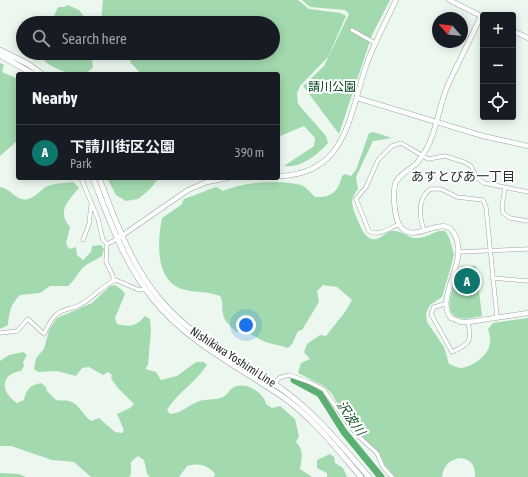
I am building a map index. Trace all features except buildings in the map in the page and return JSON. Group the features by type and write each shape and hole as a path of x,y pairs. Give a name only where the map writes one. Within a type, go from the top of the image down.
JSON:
{"main road":[{"path":"0,50 16,58"},
{"path":"0,55 29,72"},
{"path":"20,60 39,72"},
{"name":"Nishikiwa Yoshimi Line","path":"94,180 126,259 146,289 166,313 189,335 298,408 323,433 361,477"},
{"name":"Nishikiwa Yoshimi Line","path":"100,180 132,256 150,286 180,320 204,340 275,384 306,409 369,477"}],"street":[{"path":"280,176 288,176 306,172 329,157 343,138 375,43 396,0"},
{"path":"449,0 480,15"},
{"path":"480,20 447,88 430,141 416,163 397,180 395,184 399,224 410,233 416,233 440,225 449,228 455,236 459,252 458,264 445,304 451,318 461,322 468,322 528,313"},
{"path":"352,30 375,43"},
{"path":"516,32 528,38"},
{"path":"357,98 484,136 528,146"},
{"path":"399,224 373,234 369,231 356,199 366,187 378,160 392,146 402,143 432,159 445,156 464,162 471,166 481,182 528,192"},
{"path":"82,180 98,219 103,240 107,244 106,262 113,276 113,281"},
{"path":"107,244 117,239 188,190 207,182 218,180"},
{"path":"505,188 502,206 503,213 510,218 528,221"},
{"path":"424,230 419,210 427,192 430,189 441,189 458,197 480,199 486,207 497,317"},
{"path":"83,240 89,224 91,205"},
{"path":"459,252 528,249"},
{"path":"492,278 528,281"},
{"path":"0,333 18,331 28,319 44,334 51,320 56,315 89,299 116,280 138,290 146,289"},
{"path":"445,304 434,307 431,314 452,352 464,346 470,340 471,334 468,322"},
{"path":"275,384 279,378 289,375 323,389 356,434 377,453 383,467 392,477"}],"green space":[{"path":"103,0 298,0 309,9 341,13 346,16 328,57 300,86 297,93 298,104 326,136 328,143 309,160 297,165 284,166 314,146 315,138 304,126 280,136 280,72 139,72 131,63 130,60 280,60 280,16 102,16"},
{"name":"請川公園","path":"302,0 390,0 372,35 339,134 303,86 324,66 349,14 345,10 310,7"},
{"path":"68,5 79,10 84,16 54,16 58,7"},
{"path":"45,60 92,60 93,67 88,72 65,72 45,62"},
{"path":"0,63 4,65 2,72 16,78 16,142 0,156"},
{"path":"373,132 392,138 373,141 356,177 358,189 352,202 353,208 359,224 369,238 377,239 393,231 410,237 420,238 438,231 445,231 449,237 454,254 442,297 430,305 426,313 427,322 444,347 449,364 461,368 471,365 480,359 489,347 490,339 488,329 493,323 528,318 528,477 475,477 474,469 471,463 466,459 460,458 448,463 444,469 442,477 395,477 386,467 379,453 371,447 342,411 332,394 324,386 298,373 301,363 310,359 304,352 307,344 320,335 326,336 345,312 352,300 337,287 323,285 317,291 319,302 302,330 298,331 292,344 288,348 262,341 245,332 236,332 228,324 224,317 220,296 211,293 186,290 176,286 168,280 163,271 159,250 162,218 181,205 184,199 216,187 223,191 241,185 261,182 292,183 301,185 315,197 330,195 336,190 342,176 345,174 351,176 356,170 369,133"},
{"path":"108,180 157,180 149,190 138,199 126,201 116,195"},
{"path":"73,182 79,188 68,201 64,211 64,216 70,227 66,243 69,249 76,247 77,255 83,260 91,252 92,246 101,245 104,249 102,256 82,268 68,286 50,286 40,293 20,295 11,308 8,325 0,329 0,187 6,189 18,198 29,199 48,186"},
{"path":"461,266 476,266 482,316 463,319 454,315 450,310 453,287"},
{"path":"115,285 125,294 115,318 117,324 126,326 136,324 145,316 150,319 151,330 148,365 145,369 156,372 161,380 177,376 196,362 204,362 207,365 198,377 171,404 167,410 170,414 180,411 198,401 223,397 235,387 241,385 250,387 262,396 266,404 272,408 280,406 295,419 299,436 296,442 302,454 300,469 312,477 214,477 215,474 206,466 195,465 187,466 179,477 150,477 147,474 144,460 138,456 131,462 131,474 129,477 91,477 74,462 52,460 11,446 0,446 0,361 9,355 23,352 27,355 23,362 24,366 21,371 9,376 6,380 5,389 11,399 17,403 24,400 29,388 41,383 56,400 68,401 76,404 91,421 99,418 115,432 122,433 124,430 117,414 130,408 134,404 117,387 111,378 112,375 108,372 103,375 89,367 82,368 76,376 57,371 38,372 34,369 36,358 44,349 49,330 57,318 92,303 110,286"},
{"path":"330,454 334,457 335,463 343,468 347,477 327,477 327,473 317,468 317,460"},
{"path":"0,473 19,474 26,477 0,477"}],"waterway":[{"name":"沢波川","path":"294,380 320,394 344,432 381,477"}],"place":[{"name":"下請川街区公園","path":"467,281"}],"district":[{"name":"あすとぴあ一丁目","path":"463,176"}]}
